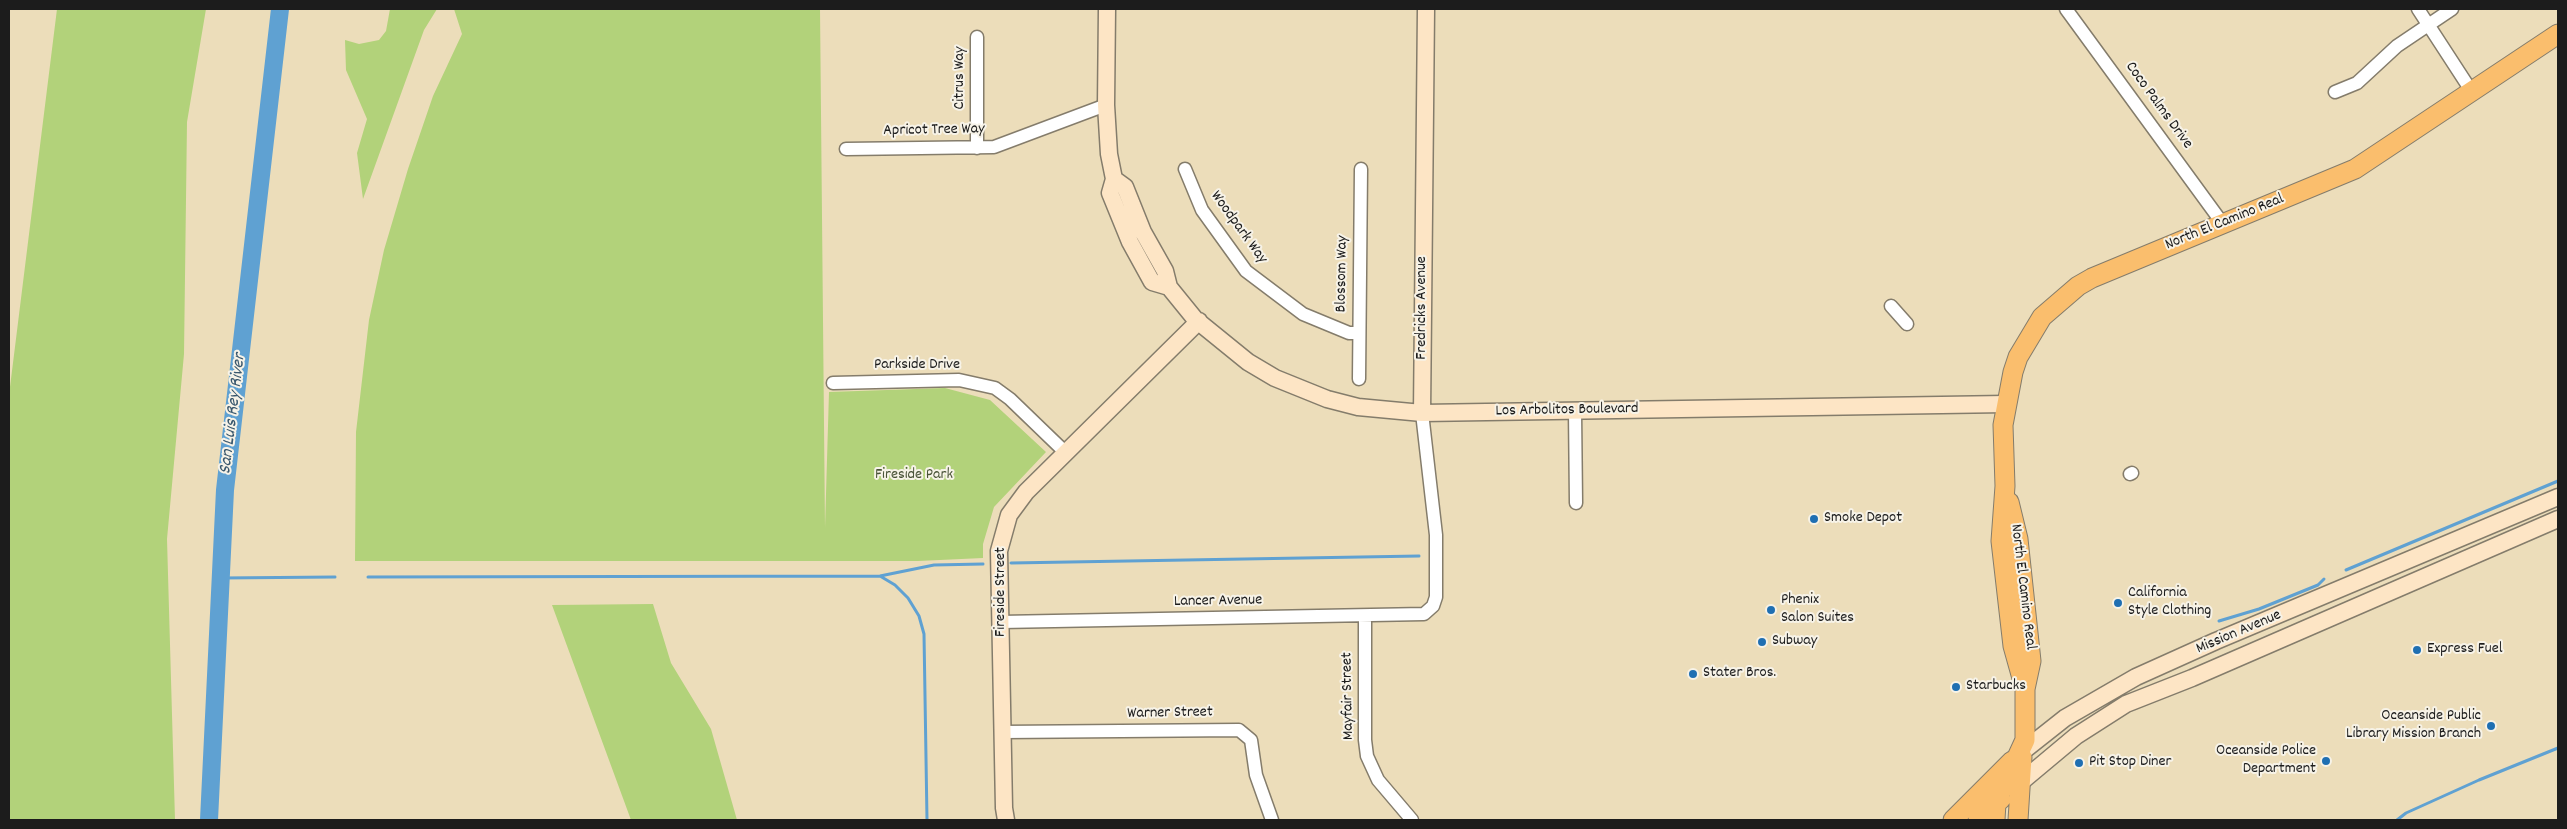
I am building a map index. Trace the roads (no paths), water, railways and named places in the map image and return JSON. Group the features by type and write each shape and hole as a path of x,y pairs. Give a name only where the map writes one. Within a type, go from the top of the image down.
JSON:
{"main road":[{"name":"North El Camino Real","path":"2022,752 2026,728 2025,688 2031,661 2030,651 2022,637 2012,586 2015,583 2001,541 2005,486 2002,425 2018,357 2042,318 2078,286 2355,169 2558,34"},
{"name":"North El Camino Real","path":"2005,486 2018,539 2012,646 2025,688"},
{"path":"2018,820 2022,782 2022,752"},
{"path":"1996,812 2022,752"},
{"name":"Mission Avenue","path":"1953,820 2022,752"},
{"name":"Mission Avenue","path":"1978,820 1996,812 2022,782"}],"street":[{"name":"Los Arbolitos Boulevard","path":"1107,9 1106,106 1109,154 1114,179 1124,187 1143,232 1165,272 1168,288 1198,321 1248,362 1275,378 1327,399 1358,407 1422,413 2006,404"},
{"name":"Fredricks Avenue","path":"1426,9 1422,413 1436,535 1436,597 1433,606"},
{"name":"Coco Palms Drive","path":"2066,9 2223,224"},
{"path":"2418,9 2472,92"},
{"path":"2335,92 2357,83 2397,46 2452,9"},
{"name":"Citrus Way","path":"976,37 977,148"},
{"name":"Apricot Tree Way","path":"846,148 977,148 999,145 1106,106"},
{"name":"Woodpark Way","path":"1185,169 1202,210 1246,272 1303,314 1349,333 1358,333"},
{"name":"Blossom Way","path":"1359,379 1361,169"},
{"path":"1891,306 1907,324"},
{"name":"Fireside Street","path":"1006,820 999,551 1009,515 1026,492 1198,321"},
{"name":"Parkside Drive","path":"833,384 959,380 995,388 1010,399 1066,453"},
{"path":"1575,411 1576,503"},
{"name":"Mission Avenue","path":"2022,752 2065,718 2136,677 2558,497"},
{"name":"Mission Avenue","path":"2022,782 2076,736 2126,704 2192,678 2558,519"},
{"name":"Lancer Avenue","path":"1001,622 1424,614 1433,606"},
{"name":"Mayfair Street","path":"1365,616 1365,740 1367,756 1378,780 1412,820"},
{"name":"Warner Street","path":"1003,732 1239,730 1251,740 1256,775 1272,820"}],"waterway":[{"name":"San Luis Rey River","path":"209,820 225,490 280,9"},
{"path":"2346,570 2558,481"},
{"path":"1011,563 1419,556"},
{"path":"368,577 880,576 934,565 983,564"},
{"path":"880,576 895,585 908,598 919,616 924,634 927,820"},
{"path":"221,578 335,577"},
{"path":"2219,621 2259,609 2318,585 2324,579"},
{"path":"2397,820 2406,813 2479,780 2558,748"}],"place":[{"name":"Smoke Depot","path":"1814,519"},
{"name":"California Style Clothing","path":"2118,603"},
{"name":"Phenix Salon Suites","path":"1771,610"},
{"name":"Subway","path":"1762,642"},
{"name":"Express Fuel","path":"2417,650"},
{"name":"Stater Bros.","path":"1693,674"},
{"name":"Starbucks","path":"1956,687"},
{"name":"Oceanside Public Library Mission Branch","path":"2491,726"},
{"name":"Oceanside Police Department","path":"2326,761"},
{"name":"Pit Stop Diner","path":"2079,763"}],"park label":[{"name":"Fireside Park","path":"914,476"}]}
